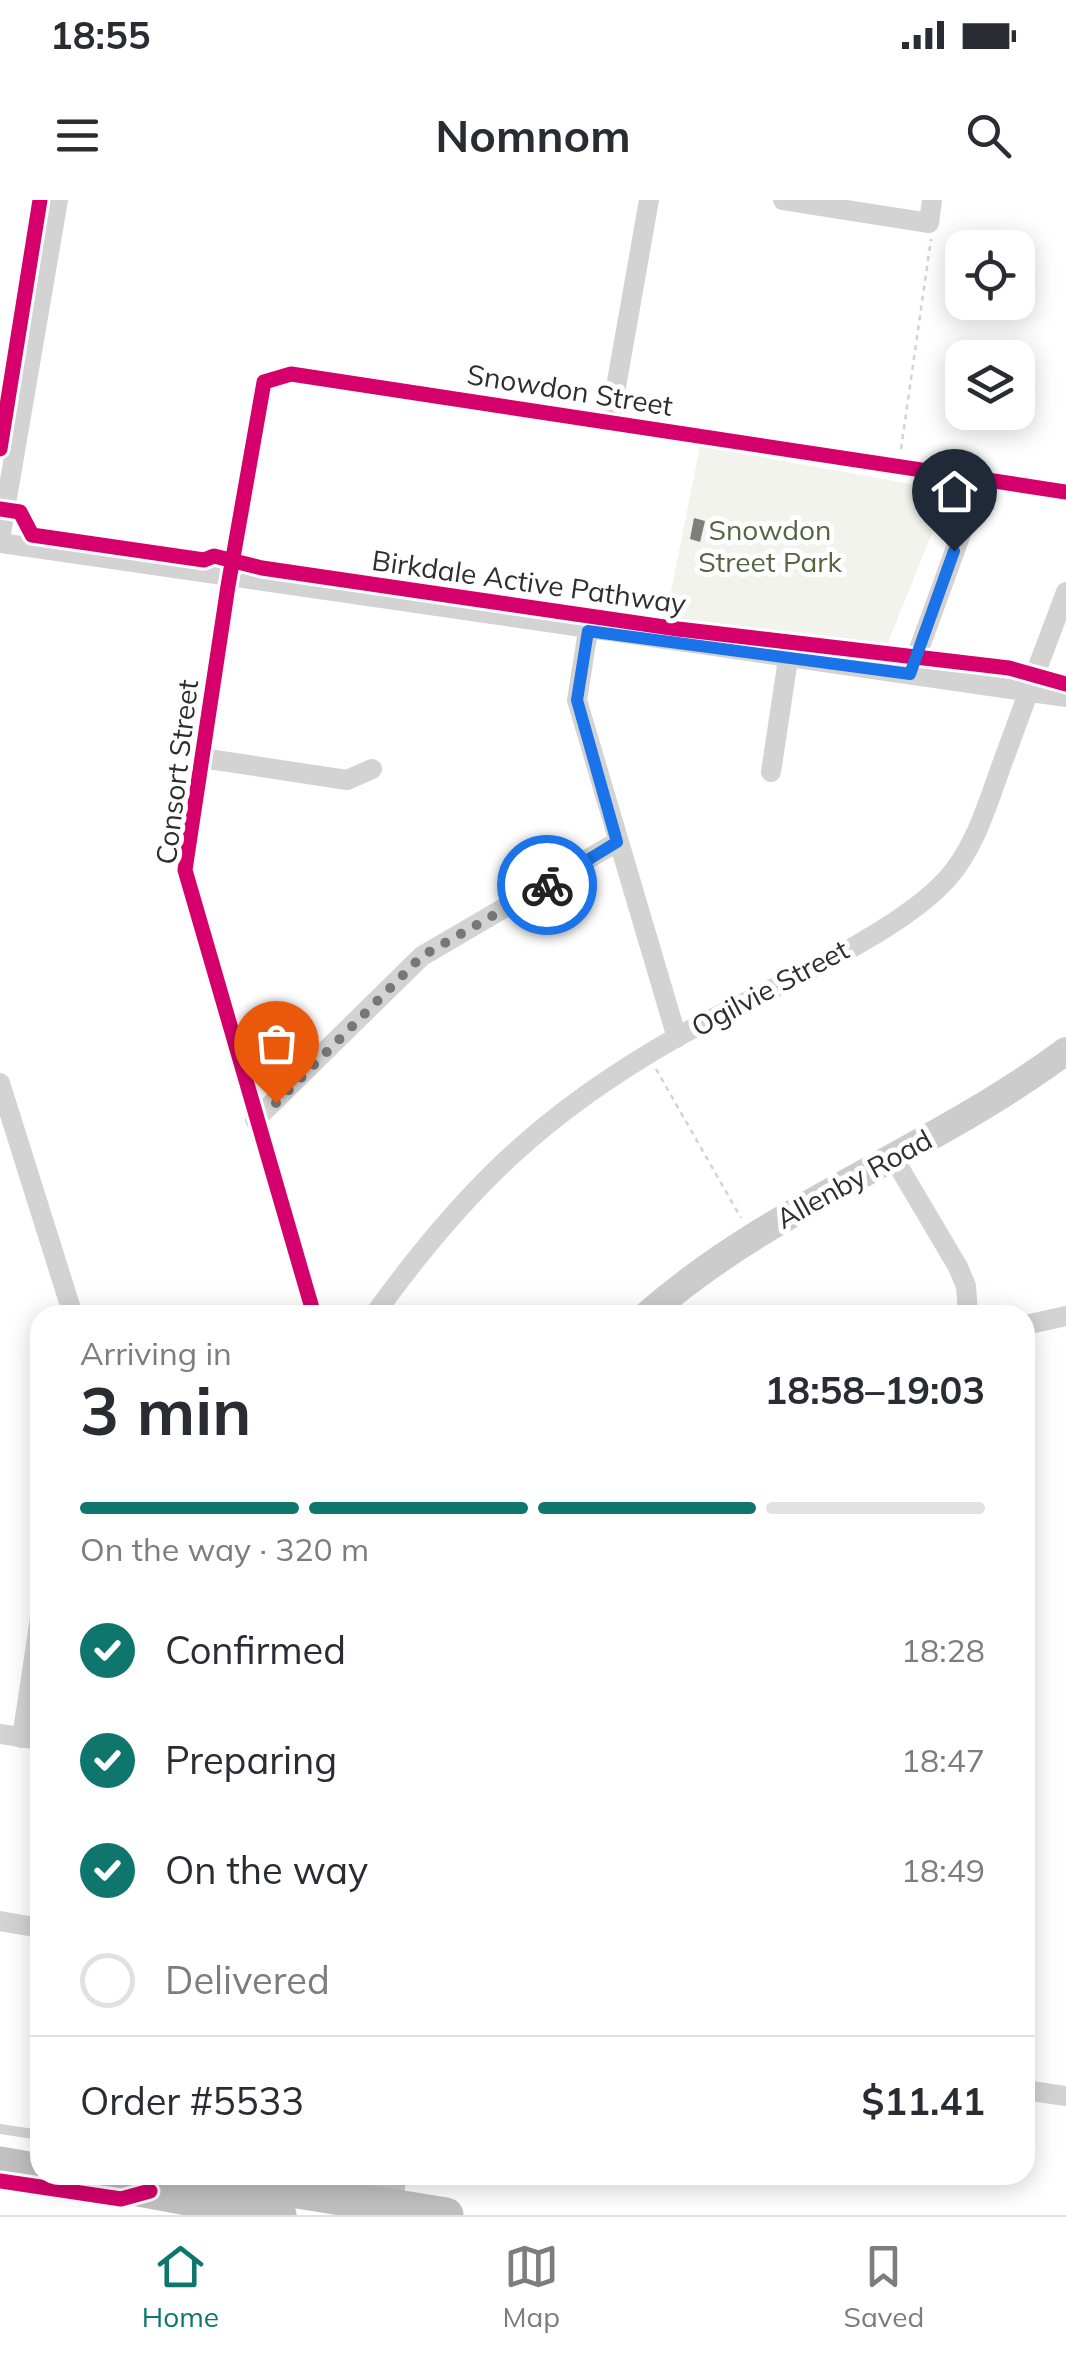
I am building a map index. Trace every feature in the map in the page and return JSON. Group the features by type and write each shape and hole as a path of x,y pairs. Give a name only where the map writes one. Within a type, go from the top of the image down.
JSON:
{"highway":[{"path":"0,2146 30,2150"},
{"path":"0,2164 30,2169"},
{"path":"121,2185 280,2215"},
{"path":"278,2185 380,2198 446,2215"}],"main road":[{"name":"Allenby Road","path":"658,1305 685,1281 752,1237 1029,1079 1066,1052"}],"street":[{"path":"57,200 0,541 588,631 1066,698"},
{"path":"610,422 649,200"},
{"path":"783,200 928,223 932,200"},
{"name":"Snowdon Street","path":"229,578 261,388 271,376 291,374 1066,492"},
{"path":"910,674 981,479"},
{"name":"Consort Street","path":"229,578 185,870 311,1305"},
{"name":"Ogilvie Street","path":"382,1305 451,1214 505,1156 561,1110 676,1038 881,929 947,880 982,819 1066,592"},
{"path":"588,631 577,700 676,1038"},
{"path":"771,772 788,659"},
{"path":"202,758 347,780 372,769"},
{"path":"255,1120 422,956 617,842"},
{"path":"0,1082 70,1305"},
{"path":"894,1157 958,1267 970,1305"},
{"path":"1035,1325 1066,1316"},
{"path":"0,1734 30,1739"},
{"path":"0,1921 30,1926"},
{"path":"1035,2091 1066,2096"}],"lane":[{"path":"0,2129 30,2134"},
{"path":"0,2181 121,2199 150,2190"}],"path":[{"path":"899,466 932,249 928,223"},
{"path":"648,1055 752,1237"}],"green space":[{"name":"Snowdon Street Park","path":"700,446 949,491 885,650 666,617"}],"building":[{"path":"694,518 705,521 700,542 690,539"}],"cycle path":[{"path":"0,449 40,200"},
{"path":"311,1305 185,870 264,382 291,374 1066,492"},
{"name":"Birkdale Active Pathway","path":"0,509 20,512 32,535 204,560 214,556 262,568 678,629 1009,668 1066,684"},
{"path":"0,2181 121,2199 150,2191"}],"way so far":[{"path":"276,1103 352,1022 422,956 547,885"}],"route":[{"path":"547,885 617,842 577,700 588,631 910,674 954,551"}]}
